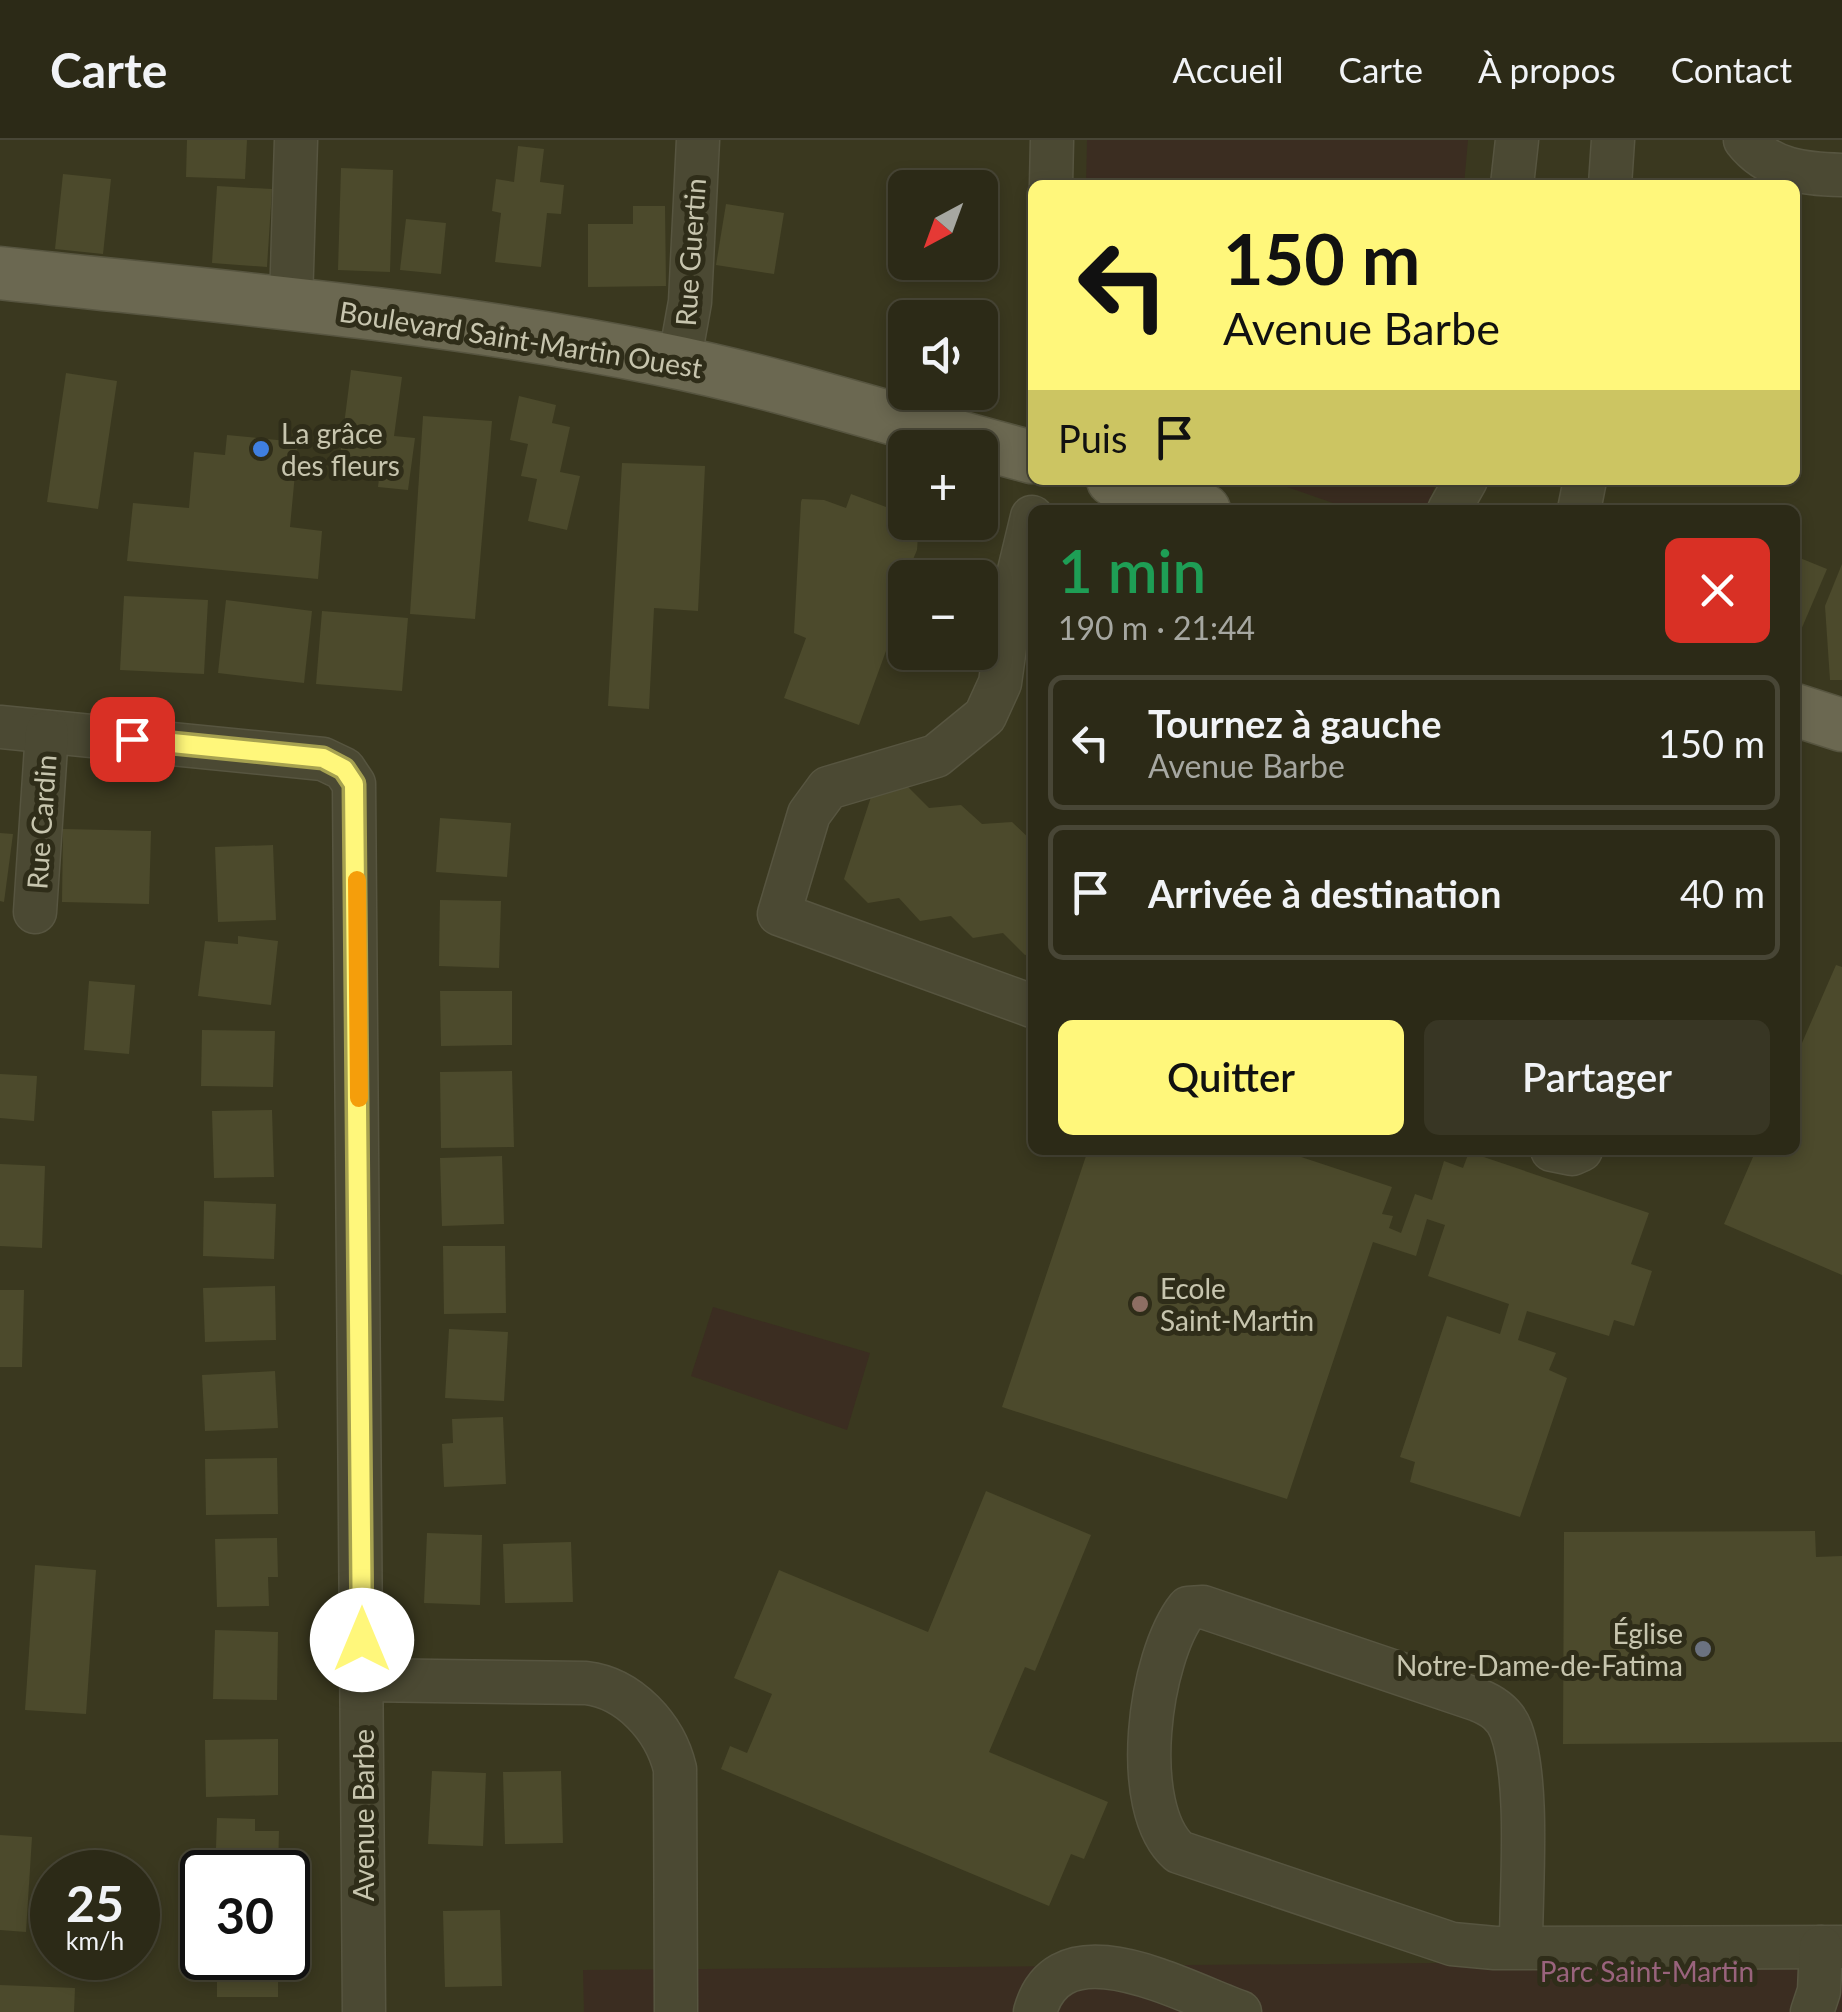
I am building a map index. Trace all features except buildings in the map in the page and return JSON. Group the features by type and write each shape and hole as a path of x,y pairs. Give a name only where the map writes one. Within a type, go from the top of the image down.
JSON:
{"main road":[{"name":"Boulevard Saint-Martin Ouest","path":"0,273 291,302 466,325 679,363 798,391 1028,456"},
{"path":"1128,485 1189,505"},
{"path":"1800,712 1842,726"}],"street":[{"path":"291,302 296,140"},
{"name":"Rue Guertin","path":"679,363 690,302 698,140"},
{"path":"1051,180 1052,140"},
{"path":"1513,180 1517,140"},
{"path":"1610,180 1613,140"},
{"path":"1745,140 1779,168 1842,176"},
{"path":"1028,534 994,701 975,728 936,756 828,788 809,814 779,914 1028,1005"},
{"name":"Avenue Barbe","path":"0,728 323,758 344,769 354,784 364,2012"},
{"name":"Rue Cardin","path":"34,912 47,732"},
{"path":"1521,1946 1519,1786 1516,1747 1504,1717 1478,1700 1203,1606 1188,1608 1178,1626 1151,1715 1154,1812 1166,1841 1194,1860 1452,1944 1521,1946 1831,1947 1812,2012"},
{"path":"362,1680 586,1682 612,1688 626,1697 670,1751 676,1790 676,2012"},
{"path":"1035,2012 1048,1985 1062,1972 1097,1964 1240,2012"}],"green space":[{"path":"1087,140 1468,140 1464,180 1086,180"},
{"path":"1281,485 1435,485 1428,505 1339,505"},
{"path":"713,1307 870,1353 847,1430 691,1376"},
{"name":"Parc Saint-Martin","path":"1842,1928 1842,2012 584,2012 583,1970 1562,1962"}],"slow traffic":[{"path":"357,880 359,1098"}],"place":[{"name":"La grâce des fleurs","path":"261,449"},
{"name":"Ecole Saint-Martin","path":"1140,1304"},
{"name":"Église Notre-Dame-de-Fatima","path":"1703,1649"}],"route":[{"path":"132,739 323,758 344,769 354,784 362,1640"}]}
